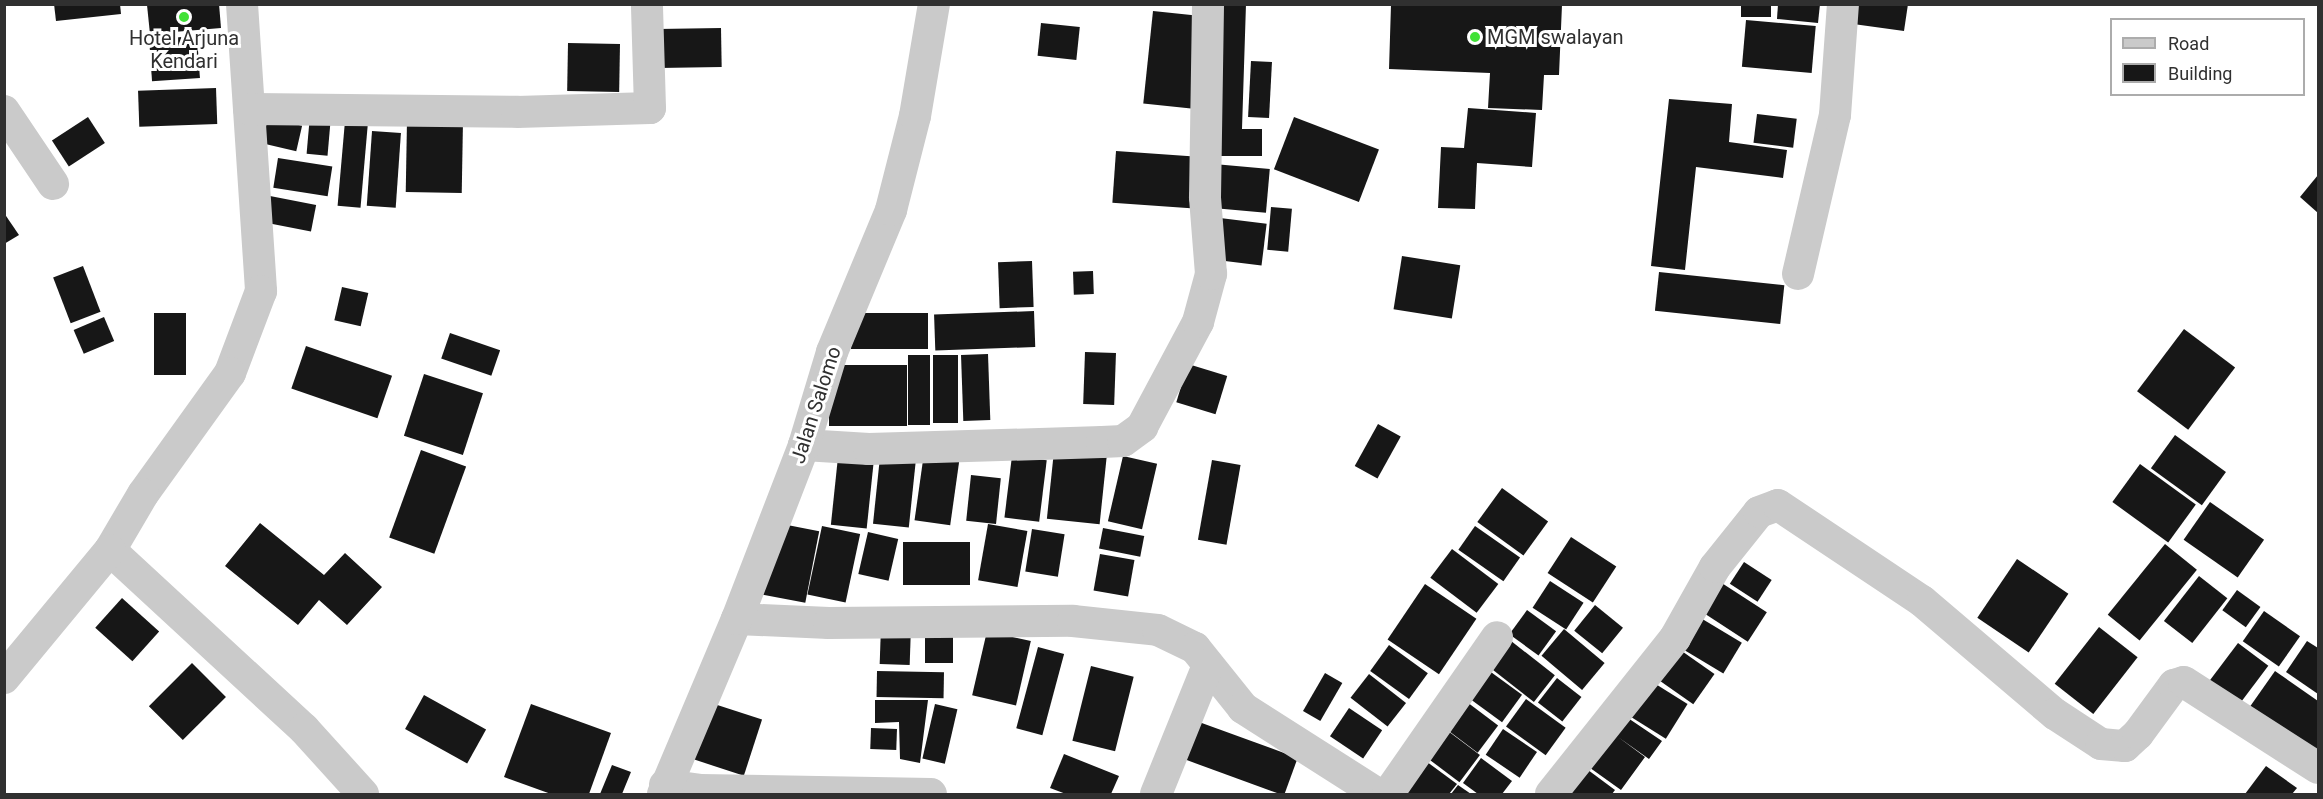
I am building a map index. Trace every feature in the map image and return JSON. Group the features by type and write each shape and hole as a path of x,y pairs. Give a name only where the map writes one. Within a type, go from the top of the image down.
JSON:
{"street":[{"path":"4,678 110,550 143,494 230,373 261,291 242,4"},
{"path":"249,109 517,112 650,108 647,4"},
{"name":"Jalan Salomo","path":"664,790 737,619 804,445 832,352 878,243 902,171 934,4"},
{"path":"804,445 869,449 1123,441 1142,427 1197,322 1211,274 1205,197 1208,4"},
{"path":"1798,274 1835,115 1843,4"},
{"path":"4,111 53,184"},
{"path":"1551,795 1675,638 1715,567 1759,512 1778,505 1922,601 2055,714 2101,744 2125,746 2155,714 2174,685 2184,682 2319,768"},
{"path":"110,550 304,729 363,795"},
{"path":"737,619 1103,622 1177,637 1195,648 1243,708 1378,795"},
{"path":"1388,795 1497,637"},
{"path":"1156,795 1208,665"},
{"path":"664,790 931,794"}],"building":[{"path":"54,4 120,4 121,14 56,21"},
{"name":"Hotel Arjuna Kendari","path":"219,4 221,28 150,34 147,5"},
{"path":"1217,4 1246,4 1242,129 1262,129 1262,156 1213,156"},
{"path":"1741,4 1771,4 1771,17 1741,17"},
{"path":"1778,4 1820,4 1818,23 1777,19"},
{"path":"1849,4 1908,4 1904,31 1846,23"},
{"name":"MGM swalayan","path":"1391,5 1562,5 1559,75 1544,75 1542,110 1488,108 1490,73 1389,69"},
{"path":"1153,11 1201,16 1191,109 1143,103"},
{"path":"1746,20 1816,26 1812,73 1742,67"},
{"path":"1041,23 1080,27 1076,60 1038,56"},
{"path":"721,28 722,67 659,68 658,29"},
{"path":"197,36 200,78 152,81 149,39"},
{"path":"568,43 620,44 619,92 567,91"},
{"path":"1251,61 1272,62 1269,118 1248,117"},
{"path":"216,88 217,124 139,127 138,91"},
{"path":"1669,99 1732,104 1729,142 1787,150 1783,178 1696,167 1685,270 1651,266"},
{"path":"1468,108 1536,113 1532,167 1477,163 1475,209 1438,208 1441,147 1464,148"},
{"path":"1757,114 1797,119 1793,148 1753,143"},
{"path":"310,115 331,117 328,156 307,154"},
{"path":"88,117 105,143 69,166 52,140"},
{"path":"1294,117 1379,150 1359,202 1274,169"},
{"path":"268,118 302,126 296,151 262,143"},
{"path":"407,120 463,121 462,193 406,192"},
{"path":"345,121 368,123 361,208 338,206"},
{"path":"372,131 401,133 396,208 367,206"},
{"path":"1116,151 1198,157 1194,209 1112,203"},
{"path":"278,158 332,167 328,196 273,188"},
{"path":"1214,164 1270,169 1266,213 1210,208"},
{"path":"2318,175 2318,213 2300,197"},
{"path":"270,196 316,205 311,231 265,223"},
{"path":"1271,207 1292,209 1288,252 1267,250"},
{"path":"4,213 19,235 4,244"},
{"path":"1220,218 1267,224 1262,265 1215,260"},
{"path":"1402,256 1460,265 1452,319 1394,309"},
{"path":"1032,261 1034,307 1000,308 998,262"},
{"path":"83,266 101,312 71,323 53,277"},
{"path":"1093,271 1094,294 1074,295 1073,272"},
{"path":"1659,272 1784,285 1780,324 1655,311"},
{"path":"342,287 368,293 361,326 334,320"},
{"path":"1034,311 1035,347 935,350 934,314"},
{"path":"154,313 186,313 186,375 154,375"},
{"path":"851,313 928,313 928,349 851,349"},
{"path":"104,317 114,341 84,354 74,330"},
{"path":"2184,329 2235,368 2188,430 2137,391"},
{"path":"450,333 500,350 491,376 441,359"},
{"path":"306,346 392,376 377,418 291,389"},
{"path":"1085,352 1116,353 1114,405 1083,404"},
{"path":"988,354 990,420 963,421 961,355"},
{"path":"908,355 930,355 930,425 908,425"},
{"path":"933,355 958,355 958,423 933,423"},
{"path":"1188,364 1227,376 1216,414 1176,402"},
{"path":"829,365 907,365 907,426 829,426"},
{"path":"424,374 483,393 463,455 404,436"},
{"path":"1378,424 1401,437 1377,479 1355,466"},
{"path":"2175,435 2226,472 2202,505 2151,468"},
{"path":"421,450 466,466 434,554 389,537"},
{"path":"1054,451 1107,457 1100,524 1047,519"},
{"path":"924,453 960,458 950,525 915,520"},
{"path":"1012,456 1047,460 1039,522 1004,518"},
{"path":"1123,456 1157,464 1142,529 1108,521"},
{"path":"838,457 874,461 867,528 831,525"},
{"path":"880,457 916,461 909,527 873,524"},
{"path":"1212,460 1241,465 1226,545 1198,540"},
{"path":"2140,464 2196,505 2168,543 2112,502"},
{"path":"971,475 1001,478 996,524 966,521"},
{"path":"1502,488 1548,522 1523,555 1477,522"},
{"path":"2210,502 2264,540 2238,578 2184,540"},
{"path":"260,523 324,575 345,553 382,587 347,625 319,600 298,625 225,566"},
{"path":"777,523 819,531 805,603 763,595"},
{"path":"988,524 1027,531 1017,587 978,580"},
{"path":"822,526 860,534 846,603 807,594"},
{"path":"1475,526 1520,558 1503,581 1458,550"},
{"path":"1103,528 1144,536 1140,557 1099,549"},
{"path":"1032,529 1065,534 1058,577 1025,571"},
{"path":"868,532 898,539 889,581 858,574"},
{"path":"1571,537 1616,566 1593,602 1548,573"},
{"path":"903,542 970,542 970,585 903,585"},
{"path":"2165,544 2197,570 2140,641 2108,615"},
{"path":"1452,549 1498,584 1477,613 1430,578"},
{"path":"1100,554 1134,560 1128,597 1094,590"},
{"path":"2017,559 2068,594 2029,653 1977,618"},
{"path":"1744,562 1772,580 1758,602 1730,584"},
{"path":"2199,576 2227,598 2192,643 2164,621"},
{"path":"1714,578 1767,612 1748,642 1695,607"},
{"path":"1550,581 1584,603 1566,630 1533,608"},
{"path":"1425,584 1476,619 1439,674 1388,640"},
{"path":"2237,590 2260,607 2246,627 2222,610"},
{"path":"122,598 159,631 132,661 95,628"},
{"path":"1595,605 1623,628 1602,653 1574,631"},
{"path":"1527,610 1556,631 1538,655 1509,634"},
{"path":"2264,611 2300,636 2279,667 2243,641"},
{"path":"1699,617 1742,643 1723,674 1680,648"},
{"path":"881,626 911,627 910,665 880,664"},
{"path":"925,626 953,626 953,663 925,663"},
{"path":"2099,627 2138,657 2093,714 2055,684"},
{"path":"1564,629 1605,663 1582,690 1542,656"},
{"path":"987,631 1031,641 1016,705 972,695"},
{"path":"1506,637 1555,675 1534,702 1485,664"},
{"path":"2307,641 2318,648 2318,694 2286,672"},
{"path":"2238,643 2268,666 2238,707 2207,684"},
{"path":"1389,645 1428,673 1409,699 1370,671"},
{"path":"1038,647 1064,654 1042,735 1016,728"},
{"path":"1676,647 1715,674 1693,704 1655,677"},
{"path":"192,663 226,697 183,740 149,706"},
{"path":"1091,666 1134,677 1115,751 1072,741"},
{"path":"1484,667 1522,695 1502,722 1464,695"},
{"path":"877,671 944,672 944,698 877,697"},
{"path":"2275,671 2318,701 2318,749 2315,754 2249,708"},
{"path":"1325,673 1342,683 1320,721 1303,711"},
{"path":"1369,674 1406,703 1388,727 1351,698"},
{"path":"1557,678 1581,697 1562,722 1538,702"},
{"path":"1646,678 1688,704 1666,739 1624,713"},
{"path":"424,695 486,729 467,764 405,729"},
{"path":"1459,696 1498,725 1478,753 1439,723"},
{"path":"1526,699 1566,728 1546,755 1506,727"},
{"path":"875,700 928,700 920,763 900,759 899,722 875,723"},
{"path":"705,701 762,720 744,776 687,757"},
{"path":"531,704 611,733 589,794 551,794 504,777"},
{"path":"935,704 957,709 945,764 922,759"},
{"path":"1349,708 1382,730 1363,759 1330,736"},
{"path":"1622,714 1662,741 1649,759 1618,737 1645,757 1621,790 1586,765"},
{"path":"1199,722 1298,758 1285,794 1185,760"},
{"path":"1440,725 1480,755 1459,782 1420,752"},
{"path":"871,728 897,729 896,750 870,749"},
{"path":"1503,729 1537,752 1520,778 1486,755"},
{"path":"1064,754 1119,776 1111,794 1066,794 1050,788"},
{"path":"1419,756 1457,784 1449,794 1405,794"},
{"path":"1481,758 1512,781 1502,794 1478,794 1463,783"},
{"path":"612,765 631,772 622,794 600,794"},
{"path":"2266,766 2297,788 2292,794 2245,794"},
{"path":"1584,767 1615,790 1612,794 1562,794"},
{"path":"1458,785 1471,794 1451,794"}],"place":[{"name":"Hotel Arjuna Kendari","path":"184,17"},
{"name":"MGM swalayan","path":"1475,37"}]}
